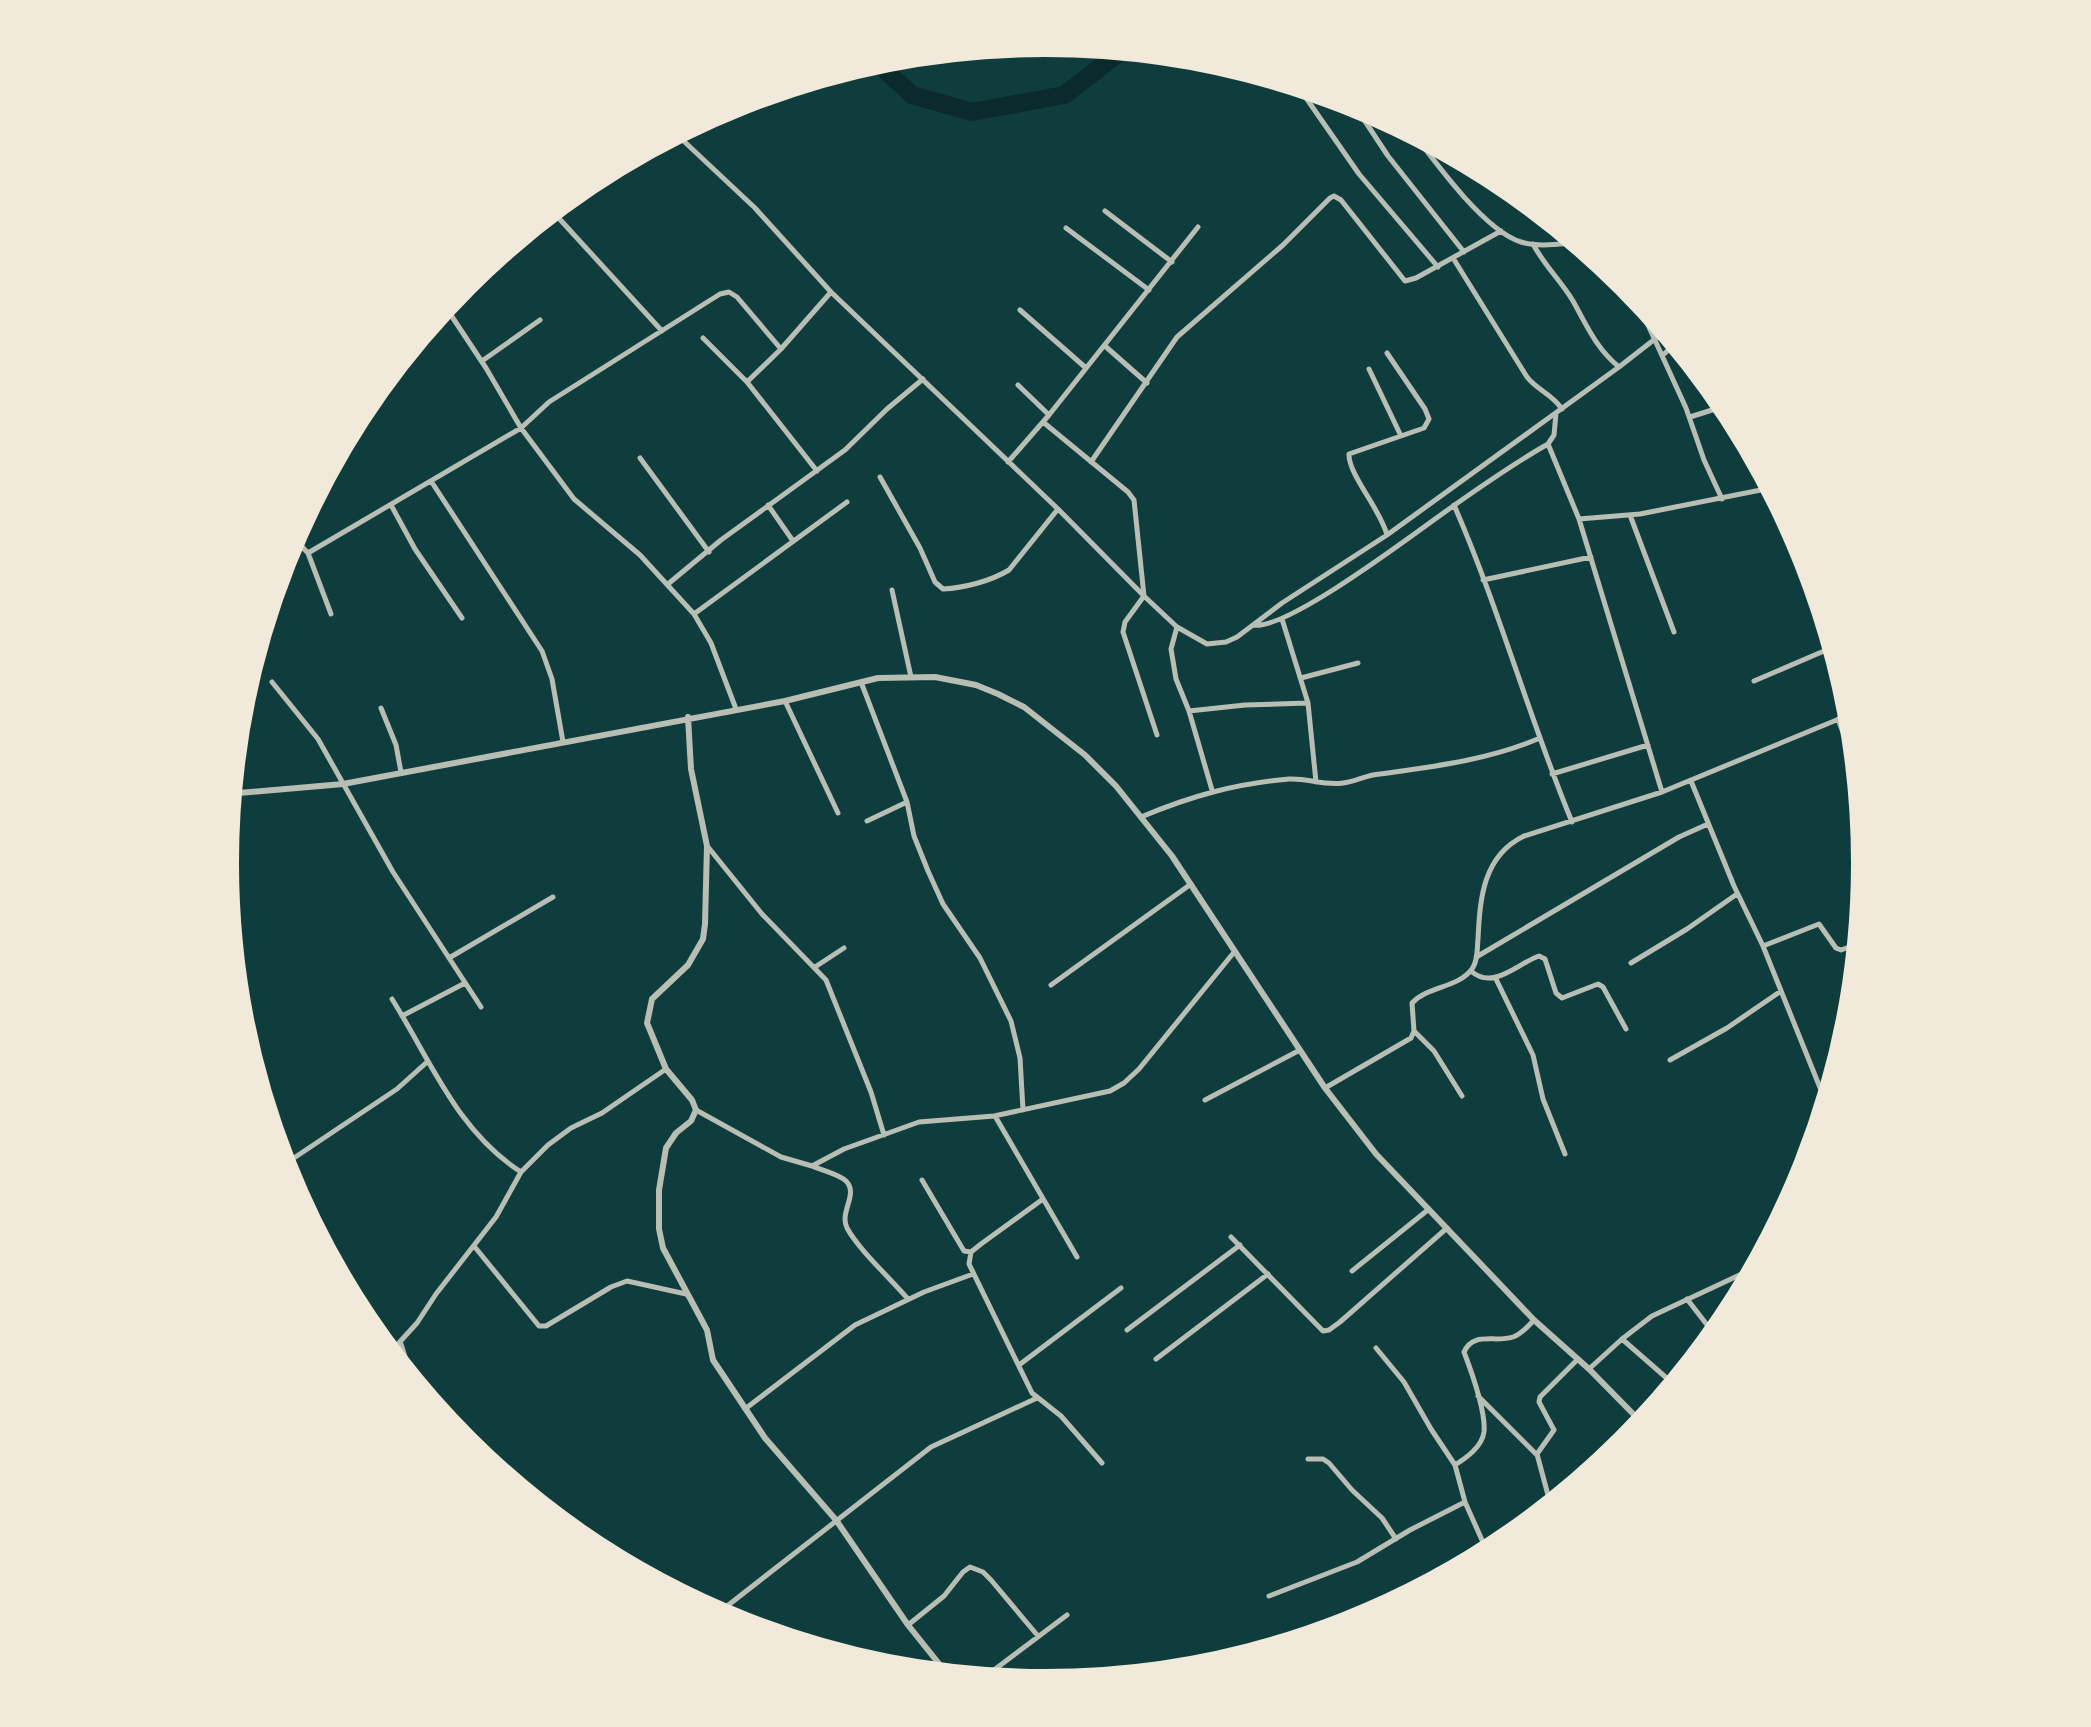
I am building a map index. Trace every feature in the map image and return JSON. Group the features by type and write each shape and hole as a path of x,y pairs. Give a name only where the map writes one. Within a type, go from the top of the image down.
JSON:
{"street":[{"path":"1304,95 1359,174 1438,267"},
{"path":"1362,117 1388,156 1464,252"},
{"path":"681,139 755,208 831,292 1058,509 1144,596 1177,627 1197,640 1216,644 1237,637 1282,603 1387,535 1661,335"},
{"path":"1424,146 1443,172 1501,231 1521,242 1568,243"},
{"path":"1091,462 1177,337 1334,196 1341,200 1405,281 1438,267 1501,231"},
{"path":"1105,211 1172,262"},
{"path":"557,216 662,331"},
{"path":"1008,462 1105,346 1198,227"},
{"path":"1066,228 1149,290"},
{"path":"1533,244 1542,261 1572,299 1597,347 1619,367"},
{"path":"1252,625 1260,627 1282,619 1354,576 1454,505 1548,444 1554,435 1559,411 1551,395 1527,377 1453,258"},
{"path":"308,553 521,428 549,402 720,294 729,292 737,297 781,349"},
{"path":"747,382 831,292"},
{"path":"1020,310 1086,368"},
{"path":"450,313 521,428 574,499 640,555 694,614 711,643 736,709"},
{"path":"1642,314 1690,417 1704,460 1722,499"},
{"path":"482,361 540,320"},
{"path":"703,338 747,382 817,471"},
{"path":"1105,346 1147,383"},
{"path":"1663,355 1671,347"},
{"path":"1387,353 1429,419 1424,428 1353,451 1348,459 1383,520 1387,535"},
{"path":"1369,369 1401,436"},
{"path":"668,584 768,505 845,450 923,379"},
{"path":"1018,385 1049,415"},
{"path":"1690,417 1717,408"},
{"path":"1043,422 1134,500 1144,596 1125,622 1123,632 1157,735"},
{"path":"1548,444 1579,519 1662,792"},
{"path":"640,458 709,552"},
{"path":"880,477 920,548 935,582 943,589 954,589 999,576 1009,570 1058,509"},
{"path":"431,481 542,651 552,679 563,742"},
{"path":"1579,519 1630,515 1765,489"},
{"path":"694,614 847,502"},
{"path":"391,505 415,549 462,618"},
{"path":"768,505 793,541"},
{"path":"1454,505 1572,822"},
{"path":"1630,515 1674,632"},
{"path":"300,544 308,553 331,614"},
{"path":"1483,580 1591,557"},
{"path":"892,590 911,677"},
{"path":"1282,619 1308,703 1316,782"},
{"path":"1177,627 1171,649 1176,679 1189,711 1212,790"},
{"path":"1754,681 1828,649"},
{"path":"1301,678 1358,663"},
{"path":"238,793 343,784 785,701 860,681 935,677 976,685 1024,707 1085,755 1116,786 1191,884 1325,1088 1376,1154 1534,1320 1637,1418"},
{"path":"860,681 907,802 914,836 943,904 980,958 1011,1021 1020,1058 1023,1110"},
{"path":"272,682 318,739 393,872 481,1007"},
{"path":"785,701 838,813"},
{"path":"1189,711 1308,703"},
{"path":"381,708 396,745 401,772"},
{"path":"688,717 691,769 707,846 703,939 688,965 652,999 647,1023 666,1069 692,1100 696,1110 768,1150 845,1180 850,1187 846,1226 908,1299"},
{"path":"1325,1088 1411,1038 1414,1031 1411,1008 1418,996 1471,971 1477,956 1487,871 1513,841 1662,792 1843,717"},
{"path":"1838,719 1848,745"},
{"path":"1141,817 1212,790 1288,779 1344,783 1371,775 1437,767 1498,754 1540,738"},
{"path":"1552,774 1648,745"},
{"path":"1691,781 1737,894 1763,946 1823,1095"},
{"path":"867,821 907,802"},
{"path":"1477,956 1679,837 1708,824"},
{"path":"707,846 762,914 815,967 833,991 845,1033 871,1092 884,1135"},
{"path":"1051,985 1191,884"},
{"path":"1631,963 1737,894"},
{"path":"449,958 553,897"},
{"path":"1763,946 1819,924 1836,948 1841,950 1852,946"},
{"path":"815,967 844,948"},
{"path":"812,1166 844,1149 919,1122 994,1116 1093,1095 1124,1083 1139,1069 1235,950"},
{"path":"1471,971 1481,977 1505,975 1539,956 1545,959 1556,993 1562,998 1591,986 1603,987 1626,1029"},
{"path":"1495,977 1533,1055 1543,1099 1565,1154"},
{"path":"402,1016 465,983"},
{"path":"1670,1060 1727,1028 1781,991"},
{"path":"392,999 427,1062 477,1137 521,1172"},
{"path":"1414,1031 1434,1051 1462,1096"},
{"path":"1205,1100 1300,1050"},
{"path":"291,1160 397,1089 427,1062"},
{"path":"395,1349 496,1217 521,1172 548,1145 571,1128 602,1113 666,1069"},
{"path":"696,1110 691,1121 676,1133 666,1148 659,1190 659,1229 663,1248 707,1330 716,1367 765,1438 836,1520 908,1625 943,1668"},
{"path":"994,1116 1077,1257"},
{"path":"922,1180 964,1251 971,1252"},
{"path":"1043,1199 971,1252 969,1264 1028,1386 1037,1398 1061,1416 1102,1463"},
{"path":"1352,1271 1430,1208"},
{"path":"1231,1237 1323,1331 1329,1330 1447,1228"},
{"path":"1127,1330 1240,1245"},
{"path":"474,1246 539,1326 546,1326 611,1287 627,1281 686,1294"},
{"path":"1589,1369 1652,1316 1746,1272"},
{"path":"744,1409 855,1325 908,1299 973,1274"},
{"path":"1156,1359 1268,1274"},
{"path":"1019,1365 1121,1288"},
{"path":"1686,1299 1710,1329"},
{"path":"1455,1465 1481,1441 1484,1432 1464,1352 1466,1347 1471,1341 1479,1339 1514,1336 1534,1320"},
{"path":"1622,1339 1670,1381"},
{"path":"401,1344 408,1365"},
{"path":"1376,1348 1404,1382 1455,1465 1465,1502 1484,1545"},
{"path":"1537,1454 1554,1430 1539,1402 1540,1397 1578,1359"},
{"path":"1477,1395 1537,1454 1549,1500"},
{"path":"724,1608 931,1447 1037,1398"},
{"path":"1308,1459 1323,1459 1335,1468 1352,1490 1382,1518 1396,1539"},
{"path":"1269,1596 1357,1562 1465,1502"},
{"path":"908,1625 948,1592 967,1568 974,1567 991,1580 1038,1636"},
{"path":"990,1673 1067,1615"}],"waterway":[{"path":"884,69 912,95 972,112 1064,95 1115,56"}]}
